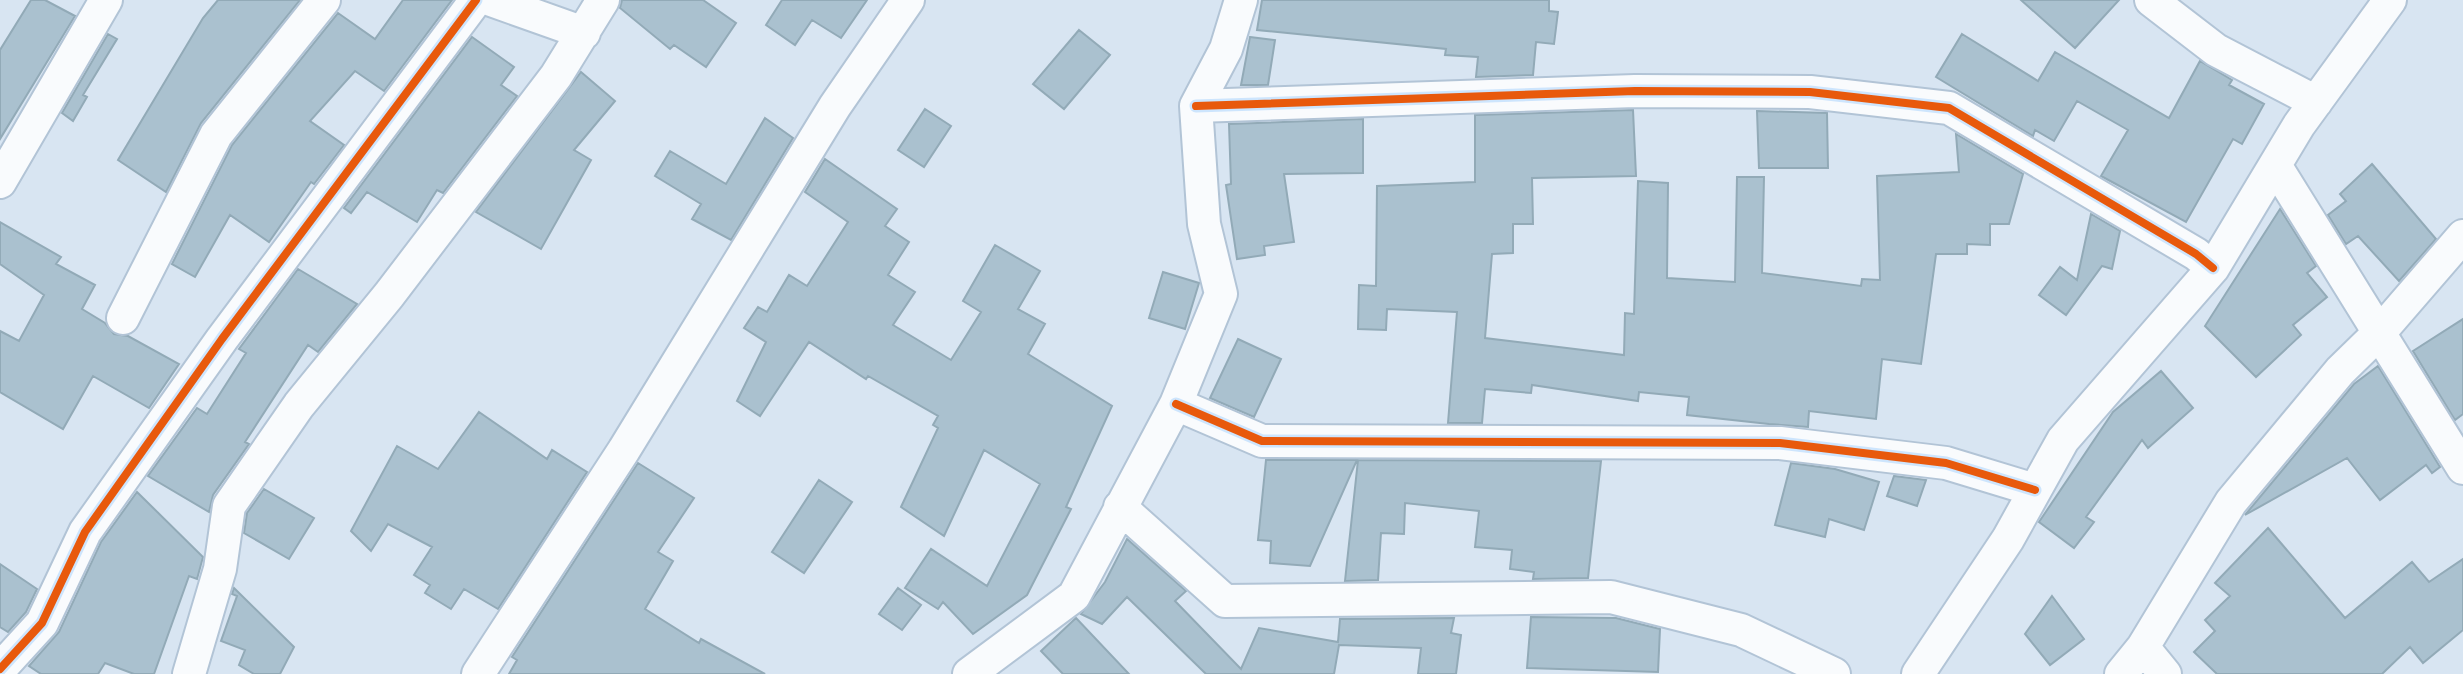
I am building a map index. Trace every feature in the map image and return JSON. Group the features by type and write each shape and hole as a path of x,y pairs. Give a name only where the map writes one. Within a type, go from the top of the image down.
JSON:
{"street":[{"path":"0,182 106,0"},
{"path":"123,318 216,135 324,0"},
{"path":"0,669 42,623 85,532 222,339 476,0"},
{"path":"491,0 584,33"},
{"path":"189,674 220,569 229,506 299,405 389,295 556,76 603,0"},
{"path":"478,674 624,450 835,106 908,0"},
{"path":"969,674 1074,596 1176,404 1221,294 1204,224 1196,106 1226,49 1241,0"},
{"path":"2151,0 2216,50 2316,102"},
{"path":"1918,674 2008,539 2063,440 2213,268 2316,102 2390,0"},
{"path":"1196,106 1635,91 1810,92 1949,108 2196,254 2213,268"},
{"path":"2275,165 2463,468"},
{"path":"2121,674 2143,647 2231,502 2340,371 2380,332 2463,236"},
{"path":"1176,404 1262,441 1780,443 1946,463 2035,490"},
{"path":"1120,507 1225,601 1611,597 1741,630 1834,674"},
{"path":"2143,647 2165,674"}],"building":[{"path":"31,0 45,0 75,16 0,139 0,50"},
{"path":"218,0 300,0 201,123 166,192 118,160 203,18"},
{"path":"403,0 452,0 384,91 355,71 310,121 344,145 314,184 311,182 269,242 230,215 195,277 172,264 232,145 338,13 375,39"},
{"path":"622,0 703,0 736,23 706,67 674,45 670,49 620,8"},
{"path":"782,0 867,0 841,38 812,20 795,45 766,25"},
{"path":"1262,0 1549,0 1549,11 1558,12 1554,44 1536,42 1533,75 1476,77 1478,57 1445,55 1446,49 1257,30"},
{"path":"2021,0 2119,0 2075,48"},
{"path":"1079,30 1110,55 1064,109 1033,84"},
{"path":"108,34 117,39 83,95 87,97 73,121 62,113"},
{"path":"1962,34 2038,81 2055,52 2169,118 2200,61 2232,80 2229,85 2264,104 2242,144 2233,139 2186,222 2101,176 2128,130 2077,101 2054,141 2035,130 2033,136 1936,77"},
{"path":"472,37 514,67 501,85 517,96 443,193 437,190 417,222 367,192 351,213 344,208"},
{"path":"1250,37 1275,40 1268,85 1241,85"},
{"path":"581,72 615,101 574,150 591,160 541,249 476,212"},
{"path":"925,109 951,126 924,167 898,150"},
{"path":"1633,110 1636,176 1532,178 1533,224 1513,224 1513,253 1492,254 1485,338 1624,355 1625,313 1634,314 1638,181 1668,183 1667,278 1735,282 1737,177 1764,177 1762,273 1861,286 1862,279 1880,280 1877,176 1959,172 1956,134 2023,174 2009,224 1990,224 1990,245 1967,244 1967,254 1936,254 1921,364 1882,359 1876,419 1809,411 1808,427 1769,424 1687,415 1689,397 1639,392 1638,401 1532,385 1531,393 1485,389 1482,423 1448,423 1457,312 1387,309 1386,330 1358,329 1359,285 1376,286 1377,186 1475,182 1475,115"},
{"path":"1757,111 1827,113 1828,168 1759,168"},
{"path":"765,118 793,138 731,240 692,219 701,204 655,176 670,151 726,184"},
{"path":"1363,119 1363,173 1284,174 1294,242 1264,246 1265,255 1237,259 1226,185 1231,184 1229,124"},
{"path":"825,159 897,209 885,226 909,242 888,275 915,292 893,325 951,360 981,312 963,301 995,245 1040,271 1018,309 1045,324 1028,354 1112,406 1066,507 1071,509 1027,595 973,634 943,602 938,609 905,588 931,549 987,586 1040,484 984,450 944,536 901,507 938,428 933,425 938,416 868,376 866,379 809,342 760,416 737,401 766,342 744,328 758,307 767,312 789,275 807,286 848,222 805,192"},
{"path":"2372,164 2436,239 2399,281 2358,236 2346,244 2328,215 2346,201 2340,194"},
{"path":"2280,209 2316,266 2307,273 2327,297 2293,325 2301,335 2256,377 2205,326"},
{"path":"2091,214 2120,231 2112,269 2102,266 2066,315 2039,295 2060,267 2077,280"},
{"path":"0,222 61,257 56,264 95,285 82,309 105,323 114,334 128,336 179,364 149,408 93,376 63,429 0,392 0,331 19,341 44,295 0,264"},
{"path":"298,269 357,304 318,352 308,345 245,442 249,444 213,495 209,512 148,476 197,408 207,414 246,353 239,349"},
{"path":"1163,272 1199,283 1185,329 1149,318"},
{"path":"2463,319 2463,414 2455,420 2413,351"},
{"path":"1238,339 1281,359 1254,417 1210,398"},
{"path":"2378,366 2440,467 2432,473 2426,465 2380,500 2347,458 2245,515 2354,384"},
{"path":"2161,371 2193,408 2148,448 2142,440 2086,517 2094,522 2074,548 2039,522 2113,412"},
{"path":"479,412 547,459 552,450 587,472 498,609 464,589 451,609 425,593 430,585 414,575 432,547 388,524 371,551 351,531 397,446 438,469"},
{"path":"1266,460 1357,460 1310,566 1270,563 1271,541 1258,540"},
{"path":"1358,460 1601,461 1588,578 1533,579 1534,572 1510,569 1512,550 1475,547 1479,511 1405,503 1404,534 1381,533 1378,580 1345,581"},
{"path":"638,463 694,498 658,552 673,561 645,609 699,643 701,639 765,674 509,674 517,660 512,657"},
{"path":"1791,463 1835,469 1879,482 1864,530 1829,519 1825,537 1775,525"},
{"path":"1894,476 1926,480 1917,506 1887,496"},
{"path":"819,480 852,502 804,573 772,552"},
{"path":"264,489 314,518 289,559 244,533 247,513"},
{"path":"137,492 203,557 197,579 189,576 154,674 134,674 105,663 98,674 41,674 29,666 59,632 101,542"},
{"path":"2268,528 2345,618 2412,562 2429,582 2463,559 2463,630 2423,663 2410,647 2382,674 2217,674 2194,652 2215,631 2205,620 2230,596 2215,583"},
{"path":"1127,539 1186,591 1175,601 1241,669 1259,628 1338,642 1340,619 1454,618 1451,633 1461,635 1456,674 1418,674 1421,648 1339,645 1334,674 1206,674 1127,597 1102,624 1081,614 1105,582"},
{"path":"0,564 37,589 26,612 8,632 0,627"},
{"path":"234,588 294,647 280,674 254,674 239,665 245,650 221,641 237,596 232,594"},
{"path":"898,588 921,605 902,630 879,614"},
{"path":"2052,596 2084,639 2050,665 2025,634"},
{"path":"1531,617 1616,618 1660,629 1658,672 1527,668"},
{"path":"1076,618 1129,674 1063,674 1041,651"}],"cycle path":[{"path":"0,669 42,623 85,532 222,339 476,0"},
{"path":"1196,106 1635,91 1810,92 1949,108 2196,254 2213,268"},
{"path":"1176,404 1262,441 1780,443 1946,463 2035,490"}]}
